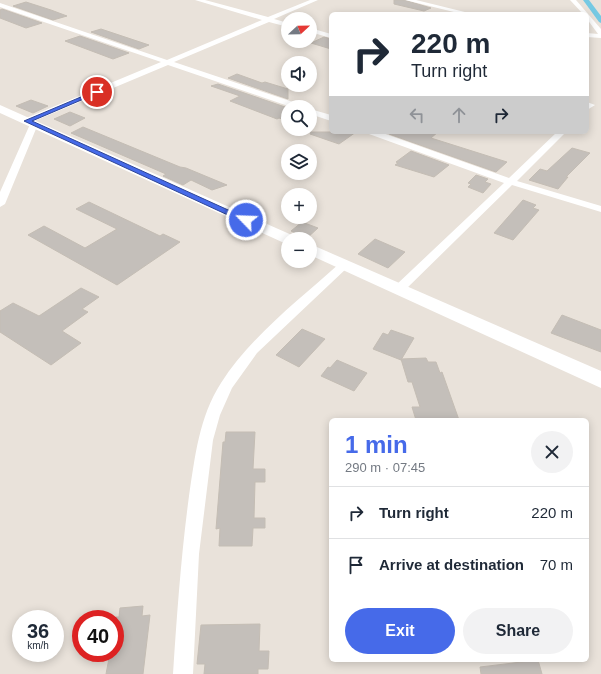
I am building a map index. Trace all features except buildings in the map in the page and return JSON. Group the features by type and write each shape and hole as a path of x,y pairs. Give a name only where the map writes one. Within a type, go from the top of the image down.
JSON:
{"street":[{"path":"198,0 281,23"},
{"path":"0,204 30,123 167,62 315,0"},
{"path":"408,0 461,12"},
{"path":"573,0 585,12"},
{"path":"0,5 281,101"},
{"path":"589,17 601,34"},
{"path":"317,32 329,35"},
{"path":"589,35 601,34"},
{"path":"0,109 281,236"},
{"path":"317,113 329,117"},
{"path":"378,134 511,182 601,209"},
{"path":"398,289 560,134"},
{"path":"317,252 601,380"},
{"path":"182,674 190,554 205,440 212,415 226,386 252,350 344,264"}],"waterway":[{"path":"586,0 601,21"}],"route":[{"path":"97,92 27,121 246,220"}]}
